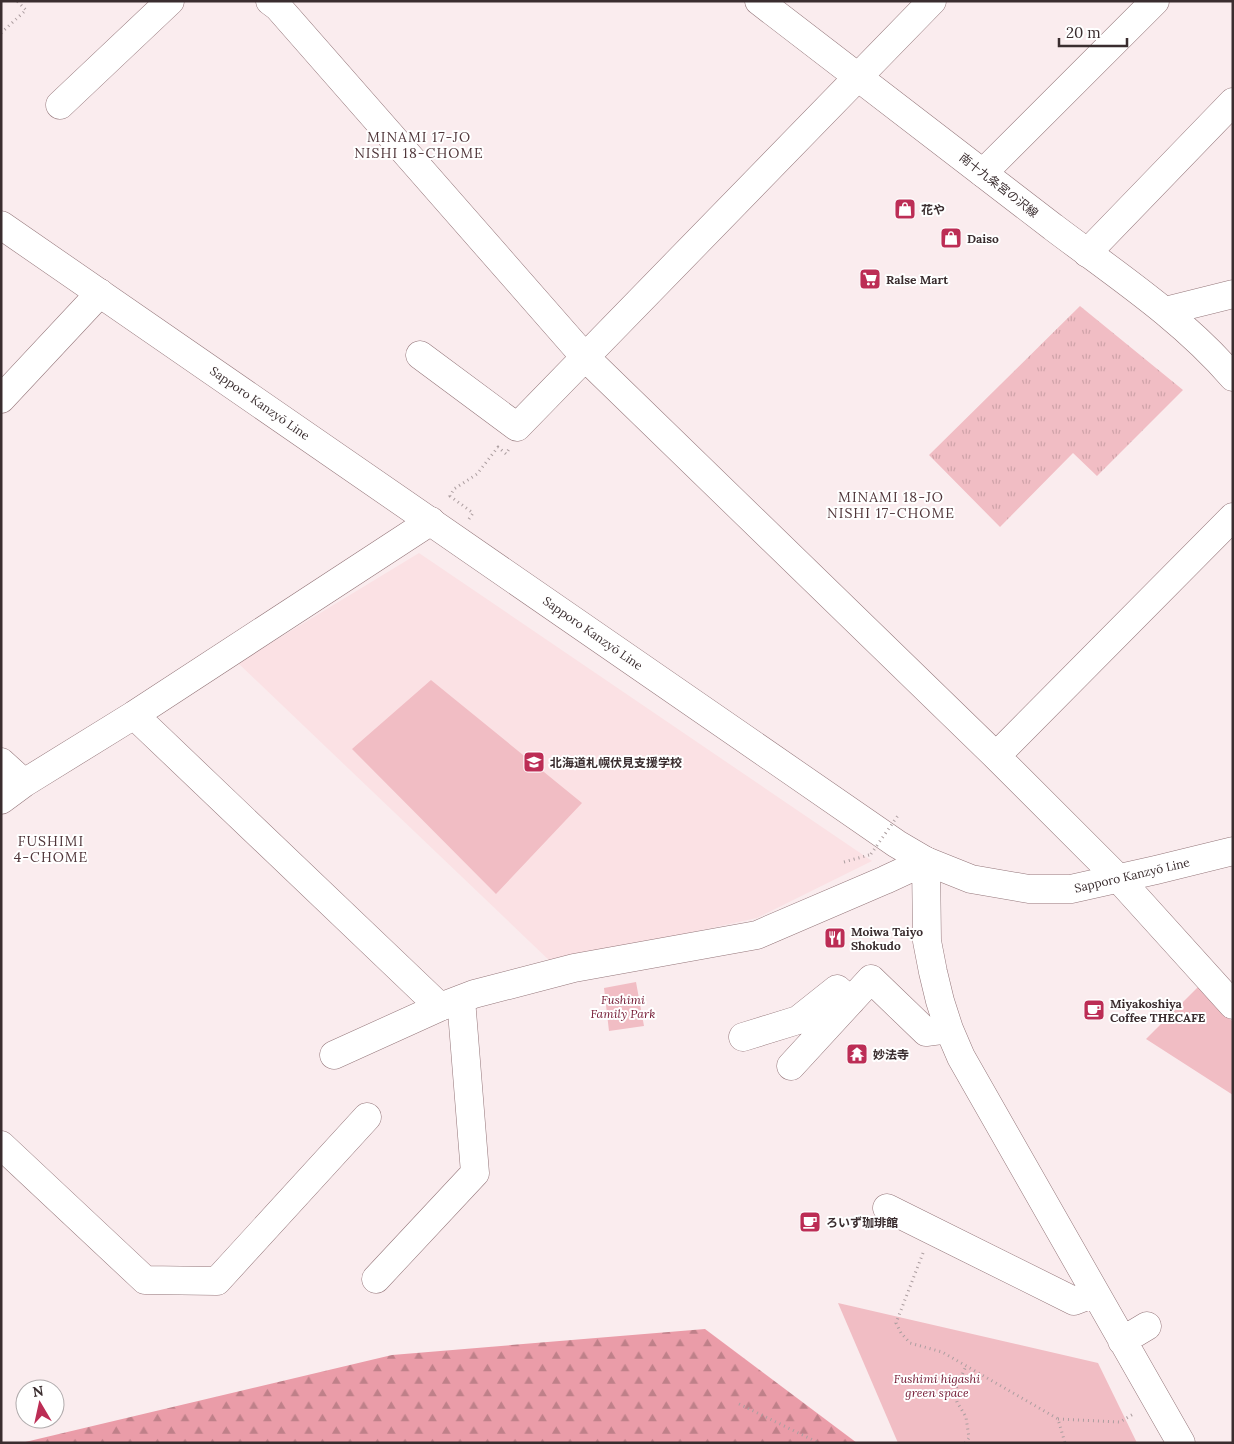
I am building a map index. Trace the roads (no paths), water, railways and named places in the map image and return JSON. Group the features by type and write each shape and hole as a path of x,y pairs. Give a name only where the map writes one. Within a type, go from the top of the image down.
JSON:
{"street":[{"path":"60,105 170,1"},
{"name":"南十九条宮の沢線","path":"759,1 1165,311 1222,364 1233,377"},
{"path":"420,355 517,427 584,356 932,1"},
{"path":"983,173 1155,1"},
{"path":"277,3 584,356 996,756 1119,879 1233,1005"},
{"path":"1088,253 1233,102"},
{"name":"Sapporo Kanzyō Line","path":"1,225 889,838 926,860 971,879 1028,890 1071,889 1233,851"},
{"path":"1,399 100,293"},
{"path":"1165,311 1233,294"},
{"path":"996,756 1233,517"},
{"path":"1,800 24,783 134,715 431,521"},
{"path":"134,715 451,1003 475,1173 376,1279"},
{"path":"1,762 24,783"},
{"path":"334,1055 474,994 574,968 757,935 885,880 926,860 927,940 933,972 949,1029 961,1057 1181,1443"},
{"path":"792,1066 871,979 926,1032 949,1029"},
{"path":"743,1037 798,1020 837,989 851,1001"},
{"path":"1,1145 145,1280 217,1280 367,1117"},
{"path":"887,1208 1074,1301 1095,1293"},
{"path":"1122,1341 1147,1326"}],"place":[{"name":"花や","path":"905,209"},
{"name":"Daiso","path":"951,238"},
{"name":"Ralse Mart","path":"870,279"},
{"name":"北海道札幌伏見支援学校","path":"534,762"},
{"name":"Moiwa Taiyo Shokudo","path":"835,938"},
{"name":"Miyakoshiya Coffee THECAFE","path":"1094,1010"},
{"name":"妙法寺","path":"857,1054"},
{"name":"ろいず珈琲館","path":"810,1222"}],"district":[{"name":"MINAMI 17-JO NISHI 18-CHOME","path":"419,146"},
{"name":"MINAMI 18-JO NISHI 17-CHOME","path":"891,506"},
{"name":"FUSHIMI 4-CHOME","path":"51,850"}],"park label":[{"name":"Fushimi Family Park","path":"623,1006"},
{"name":"Fushimi higashi green space","path":"937,1385"}]}
